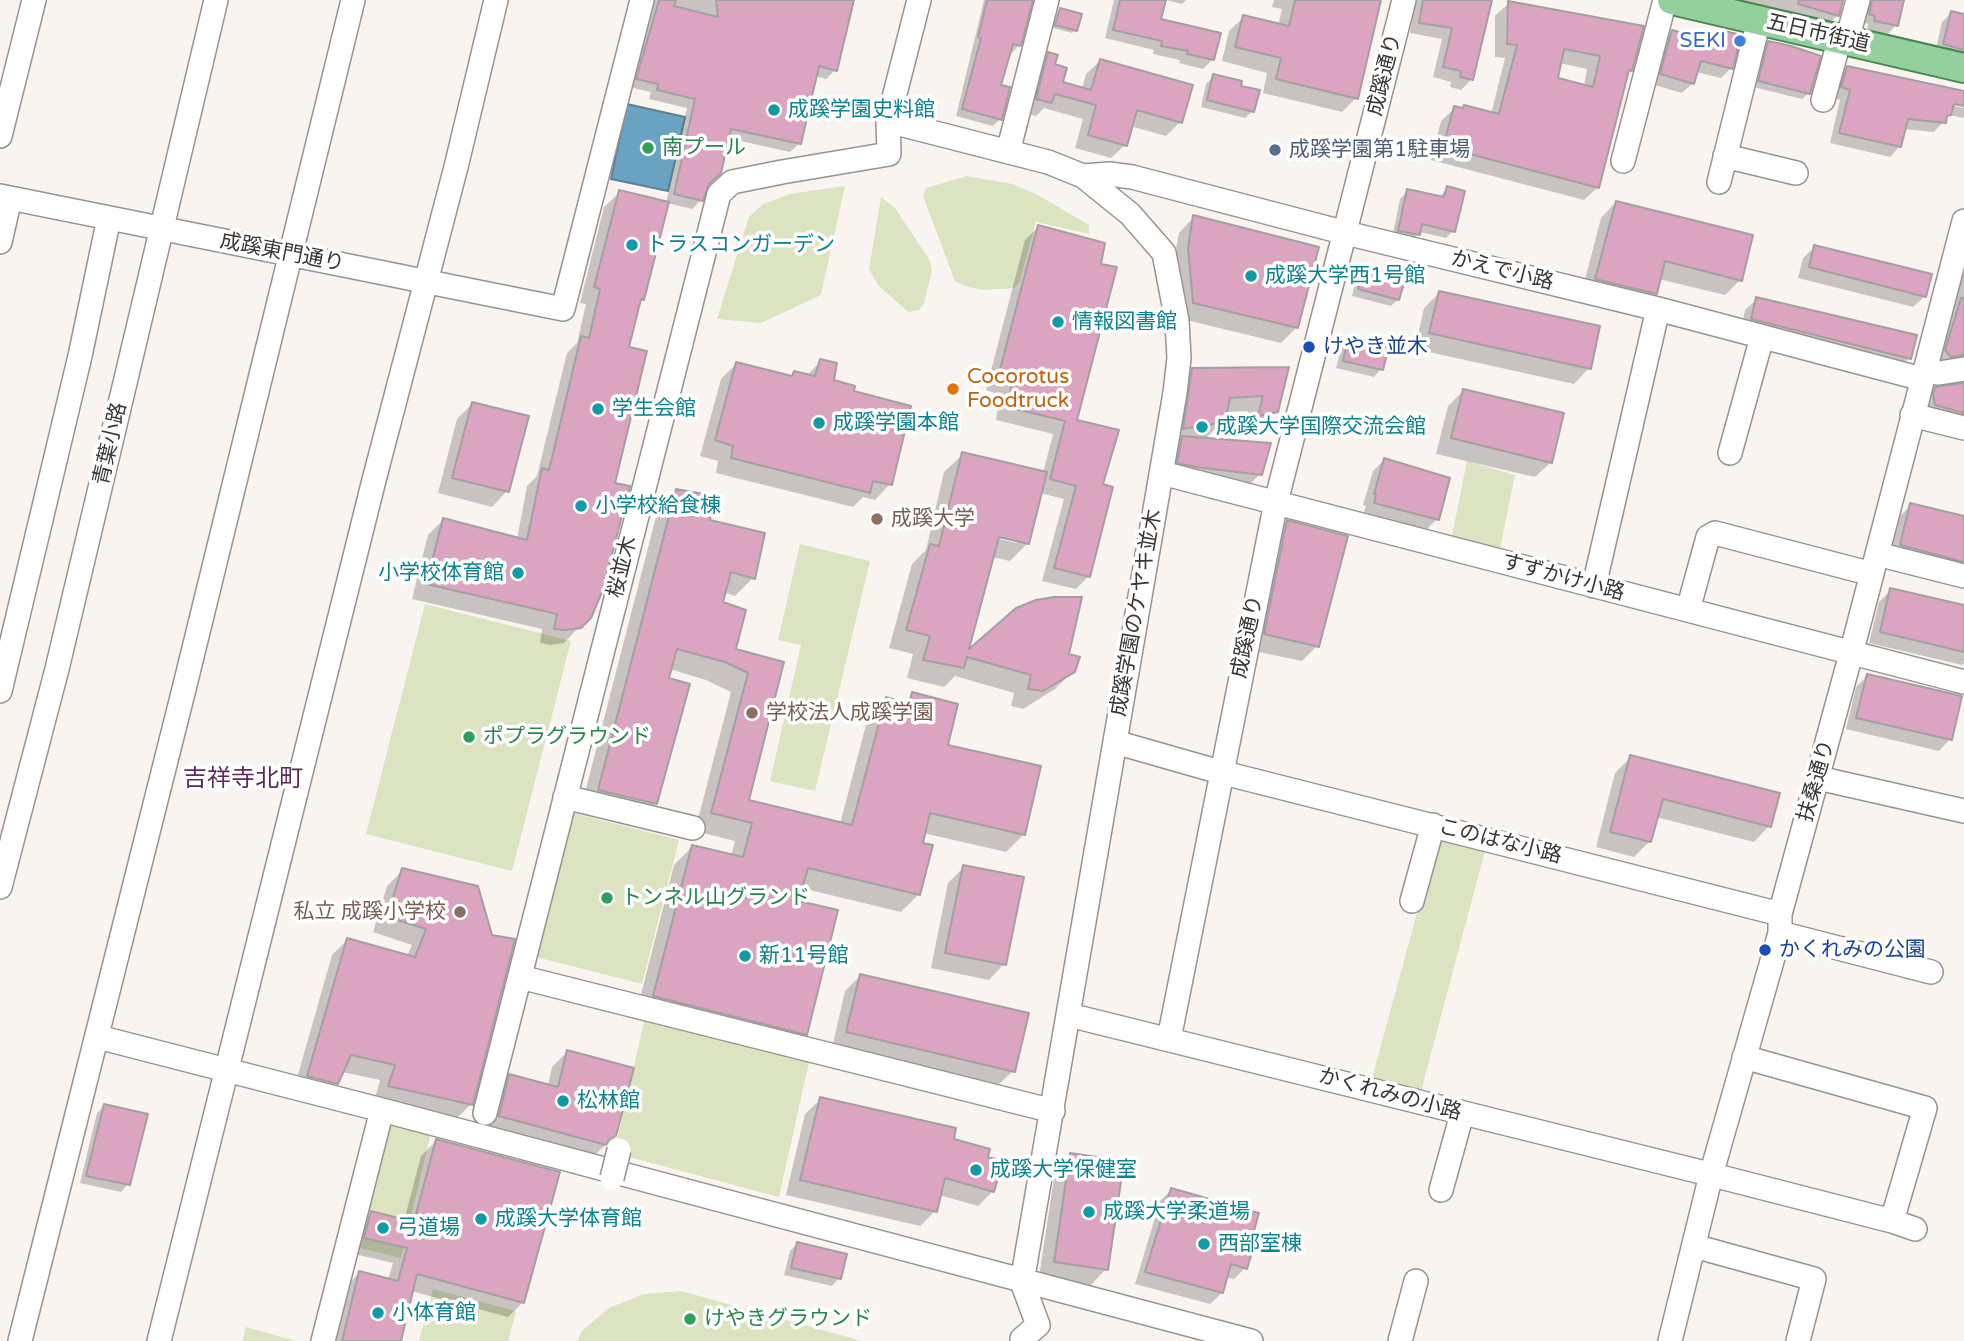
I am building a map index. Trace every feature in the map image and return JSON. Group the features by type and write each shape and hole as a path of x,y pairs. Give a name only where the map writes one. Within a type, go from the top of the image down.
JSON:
{"main road":[{"name":"五日市街道","path":"1672,0 1731,7 1759,20 1964,68"}],"street":[{"path":"0,136 34,0"},
{"name":"青葉小路","path":"0,887 57,668 216,0"},
{"path":"20,1341 353,0"},
{"path":"159,1341 496,0"},
{"name":"成蹊東門通り","path":"5,197 563,309 642,0"},
{"path":"888,121 919,0"},
{"path":"1008,152 1047,0"},
{"name":"成蹊通り","path":"1169,1039 1220,772 1276,502 1404,0"},
{"path":"1623,161 1665,0"},
{"path":"1823,100 1858,0"},
{"path":"1718,182 1759,20"},
{"name":"成蹊学園のケヤキ並木","path":"888,121 1048,162 1083,176 1130,214 1164,253 1175,308 1179,358 1162,472 1022,1282"},
{"name":"桜並木","path":"485,1113 719,194 732,183 889,153 888,121"},
{"path":"1725,156 1796,173"},
{"name":"かえで小路","path":"1083,176 1109,174 1132,177 1346,233 1923,375 1964,369"},
{"path":"0,242 5,197"},
{"path":"0,691 80,356 109,218"},
{"name":"扶桑通り","path":"1670,1341 1711,1175 1964,221"},
{"path":"1594,586 1658,309"},
{"path":"1730,453 1762,337"},
{"path":"1912,415 1964,428"},
{"name":"すずかけ小路","path":"1162,472 1964,682"},
{"path":"1688,610 1708,537 1715,533 1874,564 1964,576"},
{"name":"このはな小路","path":"1115,742 1220,772 1433,825 1780,923 1931,972"},
{"path":"1818,778 1964,810"},
{"path":"565,797 693,828"},
{"path":"1412,901 1433,825"},
{"path":"520,977 1053,1111"},
{"name":"かくれみの小路","path":"1069,1015 1711,1175 1915,1229"},
{"path":"97,1037 1251,1341"},
{"path":"1744,1057 1925,1108 1892,1221"},
{"path":"323,1341 382,1110"},
{"path":"1441,1190 1462,1114"},
{"path":"612,1178 619,1150"},
{"path":"1695,1246 1814,1279 1798,1341"},
{"path":"1399,1341 1416,1281"},
{"path":"1022,1282 1038,1325 1022,1341"}],"green space":[{"path":"967,176 1012,184 1036,194 1089,225 1089,234 1036,222 1019,283 1014,288 983,290 965,286 955,281 923,196 926,188"},
{"path":"845,186 821,295 761,323 717,319 749,217 763,204 790,194"},
{"path":"881,197 895,208 929,259 932,270 924,303 919,310 908,312 878,285 869,269"},
{"path":"1467,461 1515,475 1500,549 1452,536"},
{"path":"800,544 870,561 815,791 770,781 801,645 778,640"},
{"name":"ポプラグラウンド","path":"425,604 571,641 512,871 366,834"},
{"name":"トンネル山グランド","path":"573,813 679,840 642,984 536,957"},
{"path":"1438,836 1486,847 1420,1095 1371,1082"},
{"path":"646,1013 811,1053 779,1197 614,1153"},
{"path":"392,1116 433,1125 401,1258 360,1248"},
{"path":"433,1289 516,1311 508,1341 419,1341"},
{"name":"けやきグラウンド","path":"681,1291 862,1341 577,1341 582,1331 609,1308 644,1294"},
{"path":"246,1327 296,1341 242,1341"}],"water":[{"name":"南プール","path":"627,104 685,117 668,191 611,179"}],"building":[{"path":"659,0 676,0 674,6 718,17 716,0 854,0 837,71 819,66 801,144 731,129 721,173 709,184 703,201 674,194 695,99 657,90 658,84 636,79"},
{"path":"987,0 1033,0 1021,46 1013,44 1001,85 1010,87 1002,120 962,109 981,38 978,37"},
{"path":"1120,0 1166,0 1161,19 1221,33 1214,60 1161,46 1162,41 1113,30"},
{"path":"1295,0 1381,0 1358,99 1276,79 1281,58 1235,47 1243,15 1289,26"},
{"path":"1423,0 1492,0 1473,80 1460,77 1461,71 1443,67 1452,28 1419,23"},
{"path":"1799,0 1843,0 1839,16 1798,4"},
{"path":"1872,0 1904,0 1898,26 1874,21 1875,16 1869,14"},
{"path":"1508,1 1644,26 1632,71 1629,70 1599,188 1443,147 1454,106 1463,108 1464,105 1499,114 1517,45 1507,44","holes":["1564,49 1600,56 1593,87 1558,78"]},
{"path":"1060,8 1082,14 1077,31 1055,25"},
{"path":"1951,11 1964,14 1964,50 1943,44"},
{"path":"1672,30 1718,42 1721,30 1741,35 1733,69 1701,61 1694,84 1660,74"},
{"path":"1768,41 1821,56 1810,94 1758,81"},
{"path":"1048,52 1058,55 1055,64 1067,68 1063,82 1091,90 1100,59 1193,85 1182,123 1137,110 1127,146 1088,135 1096,105 1055,94 1052,103 1036,99"},
{"path":"1847,66 1964,91 1964,106 1954,104 1946,123 1908,119 1901,147 1839,133 1850,90 1841,87"},
{"path":"1213,74 1242,81 1241,86 1260,90 1254,112 1207,100"},
{"path":"1447,186 1465,191 1455,232 1422,224 1420,235 1398,231 1407,189 1444,197"},
{"path":"619,190 669,202 629,347 647,351 615,483 630,486 602,592 591,618 581,628 554,629 557,614 426,584 443,518 527,540 542,468 549,470 581,336 589,338 600,289 594,287"},
{"path":"1616,201 1753,235 1742,281 1665,261 1657,294 1595,279"},
{"name":"成蹊大学西1号館","path":"1193,215 1319,247 1298,328 1193,303 1188,248"},
{"name":"情報図書館","path":"1038,225 1105,243 1101,264 1117,267 1077,420 1119,430 1103,484 1113,487 1090,577 1054,568 1076,486 1050,479 1065,421 1008,407 1012,382 998,377"},
{"path":"1814,245 1932,274 1926,297 1809,267"},
{"path":"1364,266 1406,277 1399,300 1358,289"},
{"path":"1439,291 1600,326 1591,369 1429,333"},
{"path":"1756,297 1917,335 1911,359 1751,319"},
{"path":"1961,298 1964,298 1964,355 1951,357 1945,350"},
{"path":"1348,336 1389,346 1383,370 1343,361"},
{"name":"成蹊学園本館","path":"820,359 837,363 834,380 855,386 854,391 911,406 892,485 873,481 870,493 731,458 733,446 715,440 736,362 792,376 794,371 815,376"},
{"path":"1289,367 1278,412 1258,416 1263,396 1230,398 1225,422 1183,429 1192,368"},
{"path":"1964,383 1964,413 1935,405 1935,387"},
{"path":"1463,389 1564,413 1552,463 1451,438"},
{"path":"472,402 529,416 509,492 452,478"},
{"path":"1182,436 1271,443 1262,475 1177,463"},
{"path":"962,452 1047,472 1029,544 999,537 969,649 1016,608 1036,600 1054,597 1082,597 1069,654 1080,657 1075,672 1043,691 1028,689 1031,675 967,657 964,668 923,660 930,636 906,630 930,544 939,546"},
{"path":"1384,458 1450,478 1439,520 1374,503"},
{"path":"676,489 715,496 710,520 765,533 755,579 731,572 723,602 746,610 736,649 784,662 749,800 852,825 886,697 909,704 912,692 958,704 948,745 1041,766 1025,835 930,813 923,843 933,845 920,895 808,868 799,901 838,910 807,1035 653,996 692,845 743,857 752,823 711,813 748,673 725,662 677,649 669,678 690,684 657,804 598,790"},
{"path":"1910,503 1964,516 1964,562 1900,545"},
{"path":"1287,520 1348,536 1319,647 1264,634"},
{"path":"1890,588 1964,605 1964,652 1880,632"},
{"path":"1867,674 1962,696 1952,740 1856,718"},
{"path":"1630,755 1780,793 1771,827 1663,799 1651,842 1610,832"},
{"path":"963,865 1024,877 1006,965 945,953"},
{"path":"402,868 478,886 492,935 515,939 473,1105 388,1086 395,1065 351,1055 338,1084 307,1076 347,938 415,957 426,929 387,917"},
{"path":"860,974 1029,1013 1015,1072 846,1032"},
{"name":"松林館","path":"567,1050 634,1068 616,1136 606,1145 499,1116 509,1074 558,1087"},
{"path":"820,1097 956,1128 954,1139 990,1149 988,1157 1003,1161 994,1192 945,1178 937,1212 800,1180"},
{"path":"104,1104 148,1114 130,1185 86,1176"},
{"name":"成蹊大学体育館","path":"436,1139 560,1172 524,1303 417,1274 401,1341 342,1341 359,1271 398,1281 407,1248 364,1238 371,1211 414,1222"},
{"name":"成蹊大学柔道場","path":"1070,1153 1124,1161 1108,1270 1054,1262"},
{"path":"1171,1188 1259,1213 1247,1269 1231,1264 1223,1293 1145,1272"},
{"path":"797,1242 847,1254 841,1279 791,1268"}],"place":[{"name":"SEKI","path":"1740,41"},
{"name":"成蹊学園史料館","path":"774,110"},
{"name":"南プール","path":"648,148"},
{"name":"成蹊学園第1駐車場","path":"1275,150"},
{"name":"トラスコンガーデン","path":"632,245"},
{"name":"成蹊大学西1号館","path":"1251,276"},
{"name":"情報図書館","path":"1058,322"},
{"name":"けやき並木","path":"1309,347"},
{"name":"Cocorotus Foodtruck","path":"953,389"},
{"name":"学生会館","path":"598,409"},
{"name":"成蹊学園本館","path":"819,423"},
{"name":"成蹊大学国際交流会館","path":"1202,427"},
{"name":"小学校給食棟","path":"581,506"},
{"name":"成蹊大学","path":"877,519"},
{"name":"小学校体育館","path":"518,573"},
{"name":"学校法人成蹊学園","path":"752,713"},
{"name":"ポプラグラウンド","path":"469,737"},
{"name":"トンネル山グランド","path":"607,898"},
{"name":"私立 成蹊小学校","path":"460,912"},
{"name":"かくれみの公園","path":"1765,950"},
{"name":"新11号館","path":"745,956"},
{"name":"松林館","path":"563,1101"},
{"name":"成蹊大学保健室","path":"976,1170"},
{"name":"成蹊大学柔道場","path":"1089,1212"},
{"name":"成蹊大学体育館","path":"481,1219"},
{"name":"弓道場","path":"383,1228"},
{"name":"西部室棟","path":"1204,1244"},
{"name":"小体育館","path":"378,1313"},
{"name":"けやきグラウンド","path":"690,1319"}],"district":[{"name":"吉祥寺北町","path":"243,780"}]}
